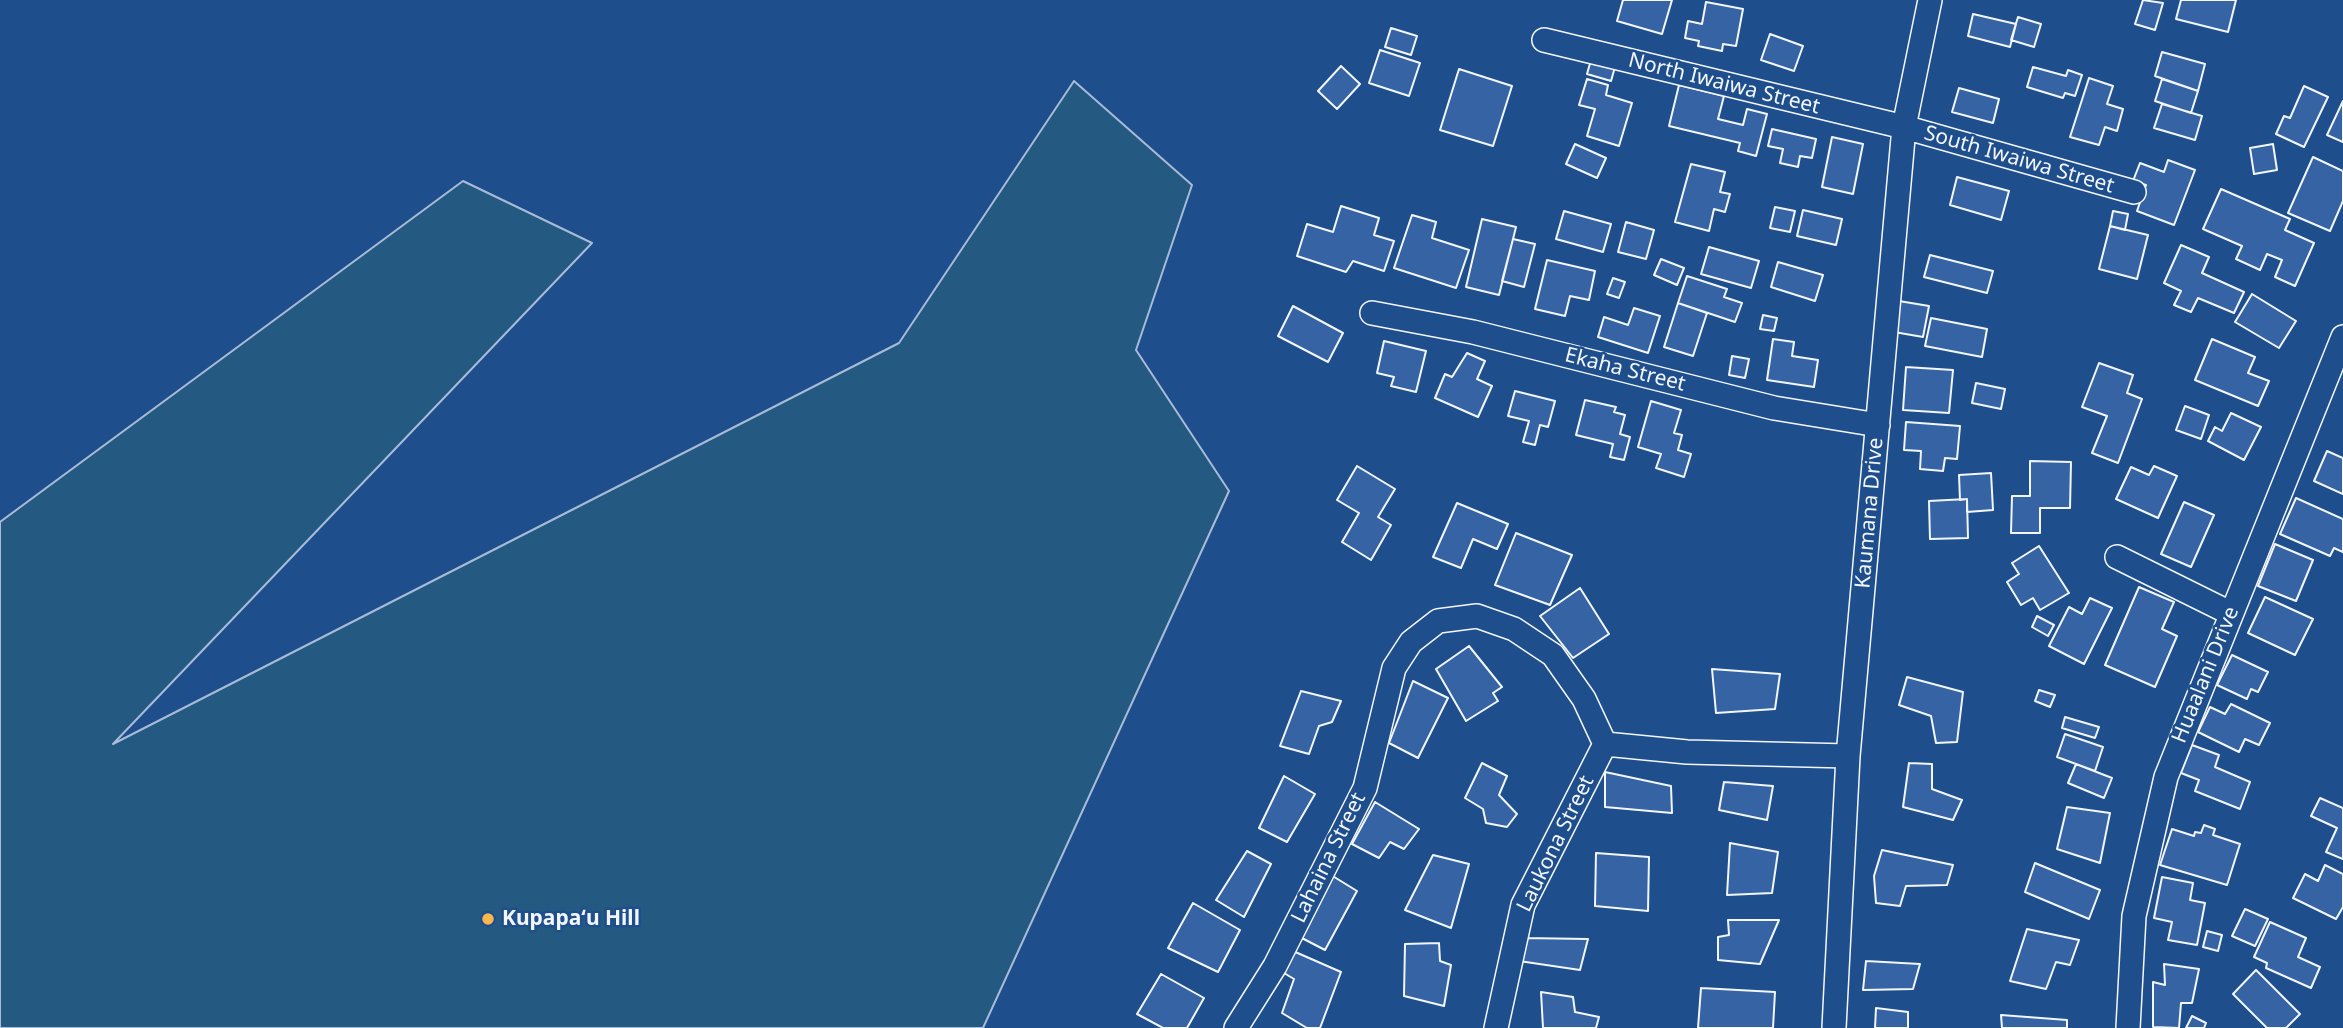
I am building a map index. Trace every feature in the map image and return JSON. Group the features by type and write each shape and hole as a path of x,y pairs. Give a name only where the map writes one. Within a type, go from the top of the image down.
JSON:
{"street":[{"name":"Kaumana Drive","path":"1834,1028 1848,756 1904,128 1930,0"},
{"name":"North Iwaiwa Street","path":"1544,40 1904,128"},
{"name":"South Iwaiwa Street","path":"1904,128 2134,192"},
{"name":"Ekaha Street","path":"1372,313 1474,332 1774,408 1878,425"},
{"name":"Huaalani Drive","path":"2128,1028 2134,916 2166,777 2343,337"},
{"path":"2118,557 2230,613"},
{"name":"Lahaina Street","path":"1236,1028 1275,966 1365,789 1394,668 1411,642 1438,621 1477,617 1514,629 1553,655 1584,699 1605,744"},
{"path":"1605,744 1688,752 1848,756"},
{"name":"Laukona Street","path":"1496,1028 1523,905 1605,744"}],"shaded area":[{"path":"1074,81 1192,185 1136,350 1229,491 983,1028 0,1028 0,522 463,181 592,243 113,744 899,343"}],"building":[{"path":"1623,0 1672,0 1662,34 1617,21"},
{"path":"2143,0 2163,3 2155,30 2135,24"},
{"path":"2181,0 2236,0 2228,32 2176,19"},
{"path":"1706,2 1743,9 1736,46 1723,44 1722,51 1698,46 1699,41 1685,38 1688,21 1702,24"},
{"path":"1973,14 2016,24 2010,47 1968,36"},
{"path":"2018,17 2041,24 2034,47 2011,40"},
{"path":"1391,28 1417,36 1411,55 1385,47"},
{"path":"1770,34 1803,46 1794,71 1761,60"},
{"path":"1380,50 1420,63 1409,96 1369,83"},
{"path":"2162,52 2205,64 2198,91 2155,76"},
{"path":"1591,60 1615,67 1611,81 1587,74"},
{"path":"1341,66 1360,84 1337,109 1318,91"},
{"path":"2033,67 2066,76 2068,70 2082,75 2075,96 2065,93 2063,98 2027,87"},
{"path":"1459,69 1512,86 1493,146 1440,130"},
{"path":"2089,78 2113,86 2107,104 2123,109 2117,131 2105,127 2099,145 2070,137"},
{"path":"1587,79 1608,85 1606,95 1632,103 1619,146 1587,136 1595,109 1579,105"},
{"path":"2162,79 2198,91 2191,113 2155,101"},
{"path":"1679,85 1724,96 1718,119 1743,125 1747,109 1767,114 1756,156 1738,151 1740,143 1669,126"},
{"path":"2304,86 2328,97 2304,147 2276,134 2284,116 2290,118"},
{"path":"1959,88 1999,99 1993,123 1952,112"},
{"path":"2343,101 2343,142 2327,135"},
{"path":"2162,104 2202,116 2195,140 2154,128"},
{"path":"1772,129 1816,139 1812,158 1800,156 1798,167 1780,163 1783,149 1768,146"},
{"path":"1832,137 1863,144 1853,194 1822,187"},
{"path":"1575,144 1606,158 1597,178 1566,164"},
{"path":"2273,144 2277,170 2254,174 2250,148"},
{"path":"2313,157 2343,171 2343,201 2330,231 2288,213"},
{"path":"2168,160 2195,170 2174,225 2137,211 2146,185 2133,181 2140,163 2164,172"},
{"path":"1691,164 1725,172 1720,192 1730,194 1725,212 1714,209 1709,231 1675,222"},
{"path":"1957,177 2009,191 2001,220 1950,205"},
{"path":"2221,189 2290,219 2285,230 2314,243 2295,286 2275,277 2282,260 2267,254 2260,270 2236,259 2242,246 2203,229"},
{"path":"1341,206 1379,218 1374,235 1394,241 1384,271 1353,261 1346,272 1297,256 1307,224 1333,232"},
{"path":"1775,207 1795,211 1790,232 1770,228"},
{"path":"1803,210 1842,219 1836,245 1797,236"},
{"path":"1564,211 1611,224 1603,252 1556,239"},
{"path":"2113,211 2128,214 2125,230 2110,226"},
{"path":"1412,215 1436,222 1432,238 1469,250 1456,288 1394,268"},
{"path":"1482,219 1516,227 1499,295 1466,287"},
{"path":"1626,222 1654,230 1646,259 1618,252"},
{"path":"2110,226 2148,235 2137,279 2099,269"},
{"path":"1513,239 1535,244 1524,287 1502,281"},
{"path":"2181,245 2209,257 2202,273 2244,292 2234,313 2198,298 2191,312 2174,305 2181,291 2164,283"},
{"path":"1709,247 1759,261 1751,288 1701,274"},
{"path":"1930,255 1993,271 1987,293 1924,277"},
{"path":"1661,259 1684,268 1677,285 1654,275"},
{"path":"1547,260 1595,271 1589,300 1570,296 1565,316 1535,309"},
{"path":"1778,262 1823,275 1815,301 1771,287"},
{"path":"1687,276 1727,289 1724,297 1742,303 1735,322 1678,303"},
{"path":"1613,278 1625,282 1619,298 1607,294"},
{"path":"2252,294 2296,321 2279,348 2235,322"},
{"path":"1899,301 1929,306 1923,337 1894,332"},
{"path":"1678,303 1707,313 1693,356 1664,347"},
{"path":"1293,306 1343,333 1328,362 1278,336"},
{"path":"1634,308 1660,316 1648,353 1598,337 1604,317 1628,325"},
{"path":"1763,315 1777,318 1774,331 1760,329"},
{"path":"1931,318 1987,329 1982,357 1925,346"},
{"path":"1773,339 1794,342 1792,356 1818,360 1814,387 1767,380"},
{"path":"2212,339 2255,357 2248,373 2269,381 2258,406 2195,380"},
{"path":"1384,341 1426,351 1416,392 1391,386 1394,377 1377,373"},
{"path":"1467,353 1485,361 1477,379 1492,386 1478,417 1435,398 1445,374 1452,377"},
{"path":"1732,356 1749,359 1745,378 1729,375"},
{"path":"2099,363 2133,375 2127,393 2142,399 2118,463 2092,453 2107,416 2082,407"},
{"path":"1906,367 1953,370 1949,413 1903,410"},
{"path":"1976,383 2005,389 2001,409 1972,403"},
{"path":"1515,391 1555,401 1548,427 1540,425 1535,445 1523,442 1529,421 1508,416"},
{"path":"1585,400 1616,407 1614,412 1625,415 1620,434 1630,437 1624,460 1610,457 1613,444 1576,435"},
{"path":"1651,401 1681,410 1674,433 1682,435 1678,450 1691,454 1684,477 1656,468 1661,454 1638,447"},
{"path":"2185,406 2209,415 2201,439 2176,430"},
{"path":"2231,413 2261,427 2244,460 2208,441 2215,427 2222,431"},
{"path":"1906,422 1960,426 1957,459 1945,458 1943,471 1920,469 1921,451 1904,450"},
{"path":"2327,451 2343,458 2343,494 2314,481"},
{"path":"2030,461 2071,462 2070,508 2040,508 2040,533 2011,533 2012,496 2030,496"},
{"path":"1357,466 1395,489 1378,517 1391,525 1371,560 1342,542 1359,513 1337,500"},
{"path":"2154,466 2177,476 2158,518 2116,499 2131,467 2149,475"},
{"path":"1991,473 1993,510 1967,512 1967,499 1960,500 1959,475"},
{"path":"2296,498 2343,519 2343,552 2334,548 2330,556 2280,534"},
{"path":"1967,499 1968,538 1930,539 1929,501"},
{"path":"2184,502 2214,515 2191,567 2161,554"},
{"path":"1457,503 1508,524 1497,549 1473,539 1461,568 1433,557"},
{"path":"1516,533 1572,555 1550,605 1495,585"},
{"path":"2275,544 2313,560 2296,601 2258,586"},
{"path":"2039,546 2069,593 2040,610 2033,598 2021,605 2007,582 2019,574 2012,563"},
{"path":"2139,587 2174,602 2162,629 2177,636 2155,687 2105,665"},
{"path":"1580,588 1609,634 1573,658 1540,616"},
{"path":"2265,597 2313,619 2295,655 2248,633"},
{"path":"2090,598 2112,608 2084,664 2049,646 2069,607 2082,614"},
{"path":"2037,616 2054,625 2048,636 2032,627"},
{"path":"1469,646 1502,687 1493,693 1498,701 1466,721 1436,669"},
{"path":"2232,655 2268,672 2258,692 2251,689 2247,699 2217,685"},
{"path":"1712,669 1780,674 1775,709 1716,713"},
{"path":"1907,677 1963,692 1957,742 1936,743 1931,716 1899,705"},
{"path":"1413,681 1448,698 1418,758 1389,743"},
{"path":"2039,690 2055,695 2050,707 2035,701"},
{"path":"1301,691 1341,701 1332,722 1319,726 1309,754 1280,746"},
{"path":"2231,704 2270,723 2259,745 2245,739 2239,752 2198,732 2210,707 2225,714"},
{"path":"2065,717 2099,727 2095,738 2062,728"},
{"path":"2065,734 2103,747 2095,771 2057,757"},
{"path":"2192,745 2219,755 2215,767 2250,782 2240,809 2195,791 2199,780 2181,773"},
{"path":"1482,763 1507,776 1499,795 1517,814 1507,827 1486,823 1483,809 1465,798"},
{"path":"1909,763 1932,764 1932,789 1962,800 1953,820 1903,807"},
{"path":"2076,764 2112,778 2104,798 2068,783"},
{"path":"1605,772 1671,786 1672,813 1605,807"},
{"path":"1284,776 1315,794 1287,842 1259,828"},
{"path":"1724,782 1773,786 1767,820 1719,810"},
{"path":"2320,798 2343,808 2343,859 2326,852 2337,828 2311,816"},
{"path":"1375,802 1419,829 1404,849 1390,842 1379,858 1352,844"},
{"path":"2067,807 2110,813 2100,863 2057,849"},
{"path":"2204,825 2215,829 2213,835 2240,844 2227,885 2160,865 2172,829 2194,836 2195,832 2201,833"},
{"path":"1730,843 1778,852 1772,893 1727,895"},
{"path":"1882,850 1953,865 1947,885 1906,886 1900,906 1876,903 1874,876"},
{"path":"1247,851 1271,864 1244,917 1216,900"},
{"path":"1596,853 1649,857 1648,911 1595,906"},
{"path":"1433,855 1469,864 1451,928 1405,910"},
{"path":"2035,863 2100,890 2089,919 2025,892"},
{"path":"2325,865 2343,874 2343,907 2336,919 2293,898 2305,874 2318,881"},
{"path":"1331,875 1357,891 1325,950 1296,935"},
{"path":"2162,877 2193,883 2190,900 2205,903 2197,945 2168,940 2172,922 2154,918"},
{"path":"1193,903 1240,930 1218,972 1168,948"},
{"path":"2245,909 2268,919 2255,946 2232,936"},
{"path":"1728,920 1779,920 1760,964 1718,960 1718,937 1729,935"},
{"path":"2270,922 2306,938 2298,957 2320,967 2311,988 2266,968 2267,963 2254,957"},
{"path":"2027,929 2079,940 2070,965 2056,962 2046,989 2010,981"},
{"path":"2207,931 2222,935 2218,951 2203,947"},
{"path":"1524,938 1588,939 1580,970 1519,961"},
{"path":"1439,943 1440,961 1451,965 1444,1006 1404,996 1405,944"},
{"path":"1293,951 1341,972 1320,1028 1307,1028 1282,1013 1294,979 1284,973"},
{"path":"1866,961 1920,964 1913,989 1863,990"},
{"path":"2164,964 2199,969 2192,1003 2181,1003 2179,1028 2153,1027 2153,982 2165,985"},
{"path":"2256,970 2300,1014 2286,1028 2267,1028 2233,994"},
{"path":"1161,974 1204,998 1187,1028 1163,1028 1137,1014"},
{"path":"1701,988 1775,992 1773,1028 1698,1028"},
{"path":"1541,992 1573,997 1575,1012 1599,1017 1596,1028 1543,1028"},
{"path":"1876,1008 1908,1012 1908,1028 1875,1028"},
{"path":"2001,1015 2067,1020 2067,1028 2002,1028"},
{"path":"2192,1016 2206,1023 2204,1028 2186,1028"}],"place":[{"name":"Kupapaʻu Hill","path":"488,919"}]}
